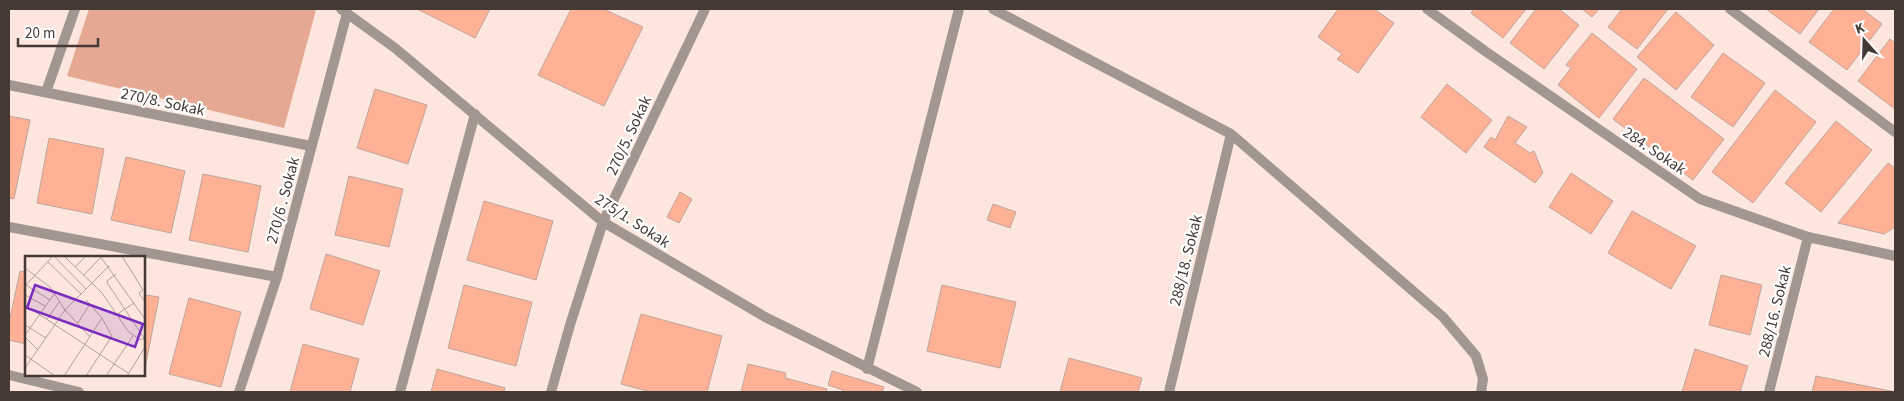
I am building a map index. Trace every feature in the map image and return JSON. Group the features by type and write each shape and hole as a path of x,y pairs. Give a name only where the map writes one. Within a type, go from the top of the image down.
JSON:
{"street":[{"path":"46,92 75,9"},
{"name":"270/5. Sokak","path":"551,392 603,222 705,9"},
{"path":"867,369 959,9"},
{"path":"993,9 1231,134 1443,317 1476,356 1483,379 1481,392"},
{"name":"284. Sokak","path":"1428,9 1501,62 1700,199 1808,237 1895,256"},
{"path":"1730,9 1895,132"},
{"name":"275/1. Sokak","path":"344,11 395,48 603,222 765,317 917,392"},
{"name":"270/6 . Sokak","path":"239,392 277,276 344,11"},
{"name":"270/8. Sokak","path":"9,85 311,146"},
{"path":"400,392 475,114"},
{"name":"288/18. Sokak","path":"1169,392 1231,134"},
{"path":"9,227 277,276"},
{"name":"288/16. Sokak","path":"1769,392 1808,237"},
{"path":"9,375 79,392"}],"shaded area":[{"path":"89,9 316,10 284,128 67,76"}],"building":[{"path":"417,9 490,9 475,38"},
{"path":"571,9 603,9 643,27 604,106 538,75"},
{"path":"1338,9 1374,9 1394,23 1358,73 1337,59 1342,54 1318,37"},
{"path":"1474,9 1526,9 1503,38 1471,13"},
{"path":"1536,9 1559,9 1579,25 1544,69 1510,43"},
{"path":"1582,9 1599,9 1592,17"},
{"path":"1622,9 1668,9 1637,49 1608,27"},
{"path":"1766,9 1819,9 1800,34"},
{"path":"1834,9 1862,9 1882,24 1847,70 1809,42"},
{"path":"1676,12 1714,45 1676,90 1637,57"},
{"path":"1592,33 1637,69 1599,118 1558,85 1571,68 1566,65"},
{"path":"1890,39 1895,43 1895,109 1858,81"},
{"path":"1723,53 1765,83 1733,127 1691,97"},
{"path":"1644,78 1724,139 1693,180 1613,119"},
{"path":"1447,84 1492,120 1466,153 1421,117"},
{"path":"375,89 427,105 408,164 357,148"},
{"path":"1775,90 1816,122 1753,203 1712,172"},
{"path":"9,116 30,120 14,199 9,198"},
{"path":"1508,116 1527,127 1515,143 1530,153 1534,151 1543,173 1535,183 1484,147 1491,137 1495,140"},
{"path":"1836,121 1872,150 1821,212 1785,183"},
{"path":"49,138 104,149 92,214 37,203"},
{"path":"126,157 185,171 171,233 111,220"},
{"path":"1888,163 1895,168 1895,227 1884,234 1838,223"},
{"path":"1571,173 1613,201 1591,234 1549,207"},
{"path":"203,174 261,186 248,252 189,240"},
{"path":"349,176 403,189 389,247 335,235"},
{"path":"680,192 692,199 679,223 667,217"},
{"path":"484,201 553,221 536,280 467,260"},
{"path":"993,204 1016,212 1010,228 987,220"},
{"path":"1632,211 1696,246 1671,289 1608,253"},
{"path":"326,254 380,271 363,325 310,309"},
{"path":"20,271 25,272 25,344 9,340 9,323"},
{"path":"1721,275 1762,285 1750,335 1709,325"},
{"path":"464,285 532,302 516,366 448,348"},
{"path":"942,285 1016,302 1000,368 927,351"},
{"path":"146,295 159,297 145,368"},
{"path":"189,298 241,312 221,387 169,374"},
{"path":"641,314 722,336 707,392 651,392 621,384"},
{"path":"303,344 359,359 350,392 290,392"},
{"path":"1695,349 1748,366 1740,392 1682,392"},
{"path":"1069,358 1142,378 1138,392 1060,392"},
{"path":"748,364 786,373 785,378 827,389 826,392 741,392"},
{"path":"437,369 505,388 504,392 431,392"},
{"path":"832,371 884,387 882,392 842,392 843,390 828,385"},
{"path":"1816,376 1895,392 1812,392"}]}
